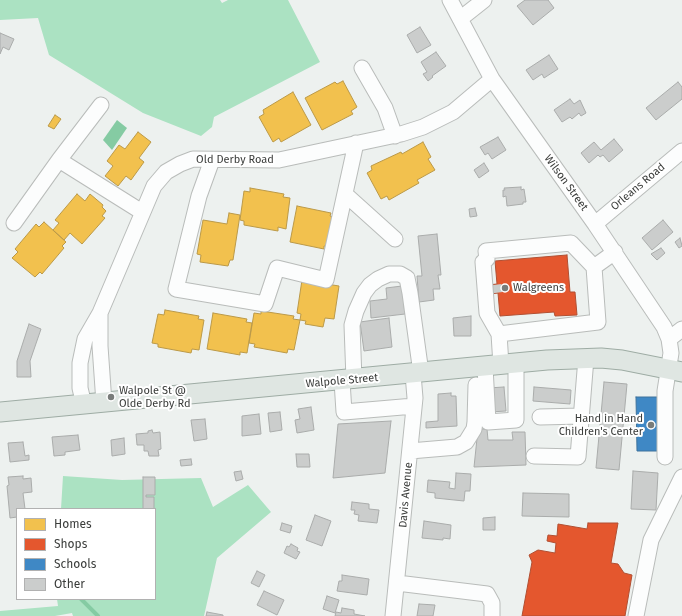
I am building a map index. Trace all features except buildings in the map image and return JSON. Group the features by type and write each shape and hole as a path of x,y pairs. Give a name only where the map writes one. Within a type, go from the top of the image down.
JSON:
{"main road":[{"name":"Walpole Street","path":"0,412 586,358 622,360 676,370"}],"street":[{"name":"Wilson Street","path":"450,0 492,79 615,252 652,308 669,340 676,370 665,391 665,457"},
{"path":"460,19 484,0"},
{"path":"362,68 385,108 395,136"},
{"name":"Old Derby Road","path":"84,405 80,388 80,364 85,339 100,313 154,186 166,172 193,159 279,160 395,136 423,127 453,112 492,79"},
{"path":"14,223 101,104"},
{"path":"212,160 199,196 176,289 265,304 277,268 326,280 356,143"},
{"name":"Orleans Road","path":"596,224 682,151"},
{"path":"59,160 142,212"},
{"path":"345,194 394,239"},
{"path":"410,451 461,446 471,436 494,366 496,327 497,316 493,266 487,259 486,251 571,243 594,267 598,322 496,327"},
{"path":"594,267 615,252"},
{"path":"487,259 483,262 487,313 496,327"},
{"name":"Davis Avenue","path":"348,380 352,325 364,293 378,278 389,274 400,274 407,278 410,293 417,374 393,616"},
{"name":"Old Derby Road","path":"100,313 100,346 104,403"},
{"path":"669,340 682,329"},
{"path":"534,456 578,457 586,358"},
{"path":"348,380 344,412 414,406"},
{"path":"540,416 581,416"},
{"path":"636,616 651,540 682,476"},
{"path":"397,583 487,594 492,603 492,616"}],"shaded area":[{"path":"0,0 220,0 222,3 228,0 288,0 320,62 214,117 212,127 201,136 143,113 49,55 38,18 0,20"},
{"path":"117,120 127,128 112,150 103,140"},
{"path":"63,476 122,480 201,478 213,507 248,485 271,512 217,558 204,616 73,616 72,613 55,616 0,616 0,611 58,606 57,600 156,600 156,508 61,508"}],"waterway":[{"path":"82,600 98,616"}],"tunnel":[{"path":"494,285 495,293"}],"place":[{"name":"Walgreens","path":"505,288"},
{"name":"Walpole St @ Olde Derby Rd","path":"111,397"},
{"name":"Hand in Hand Children's Center","path":"651,425"}]}
